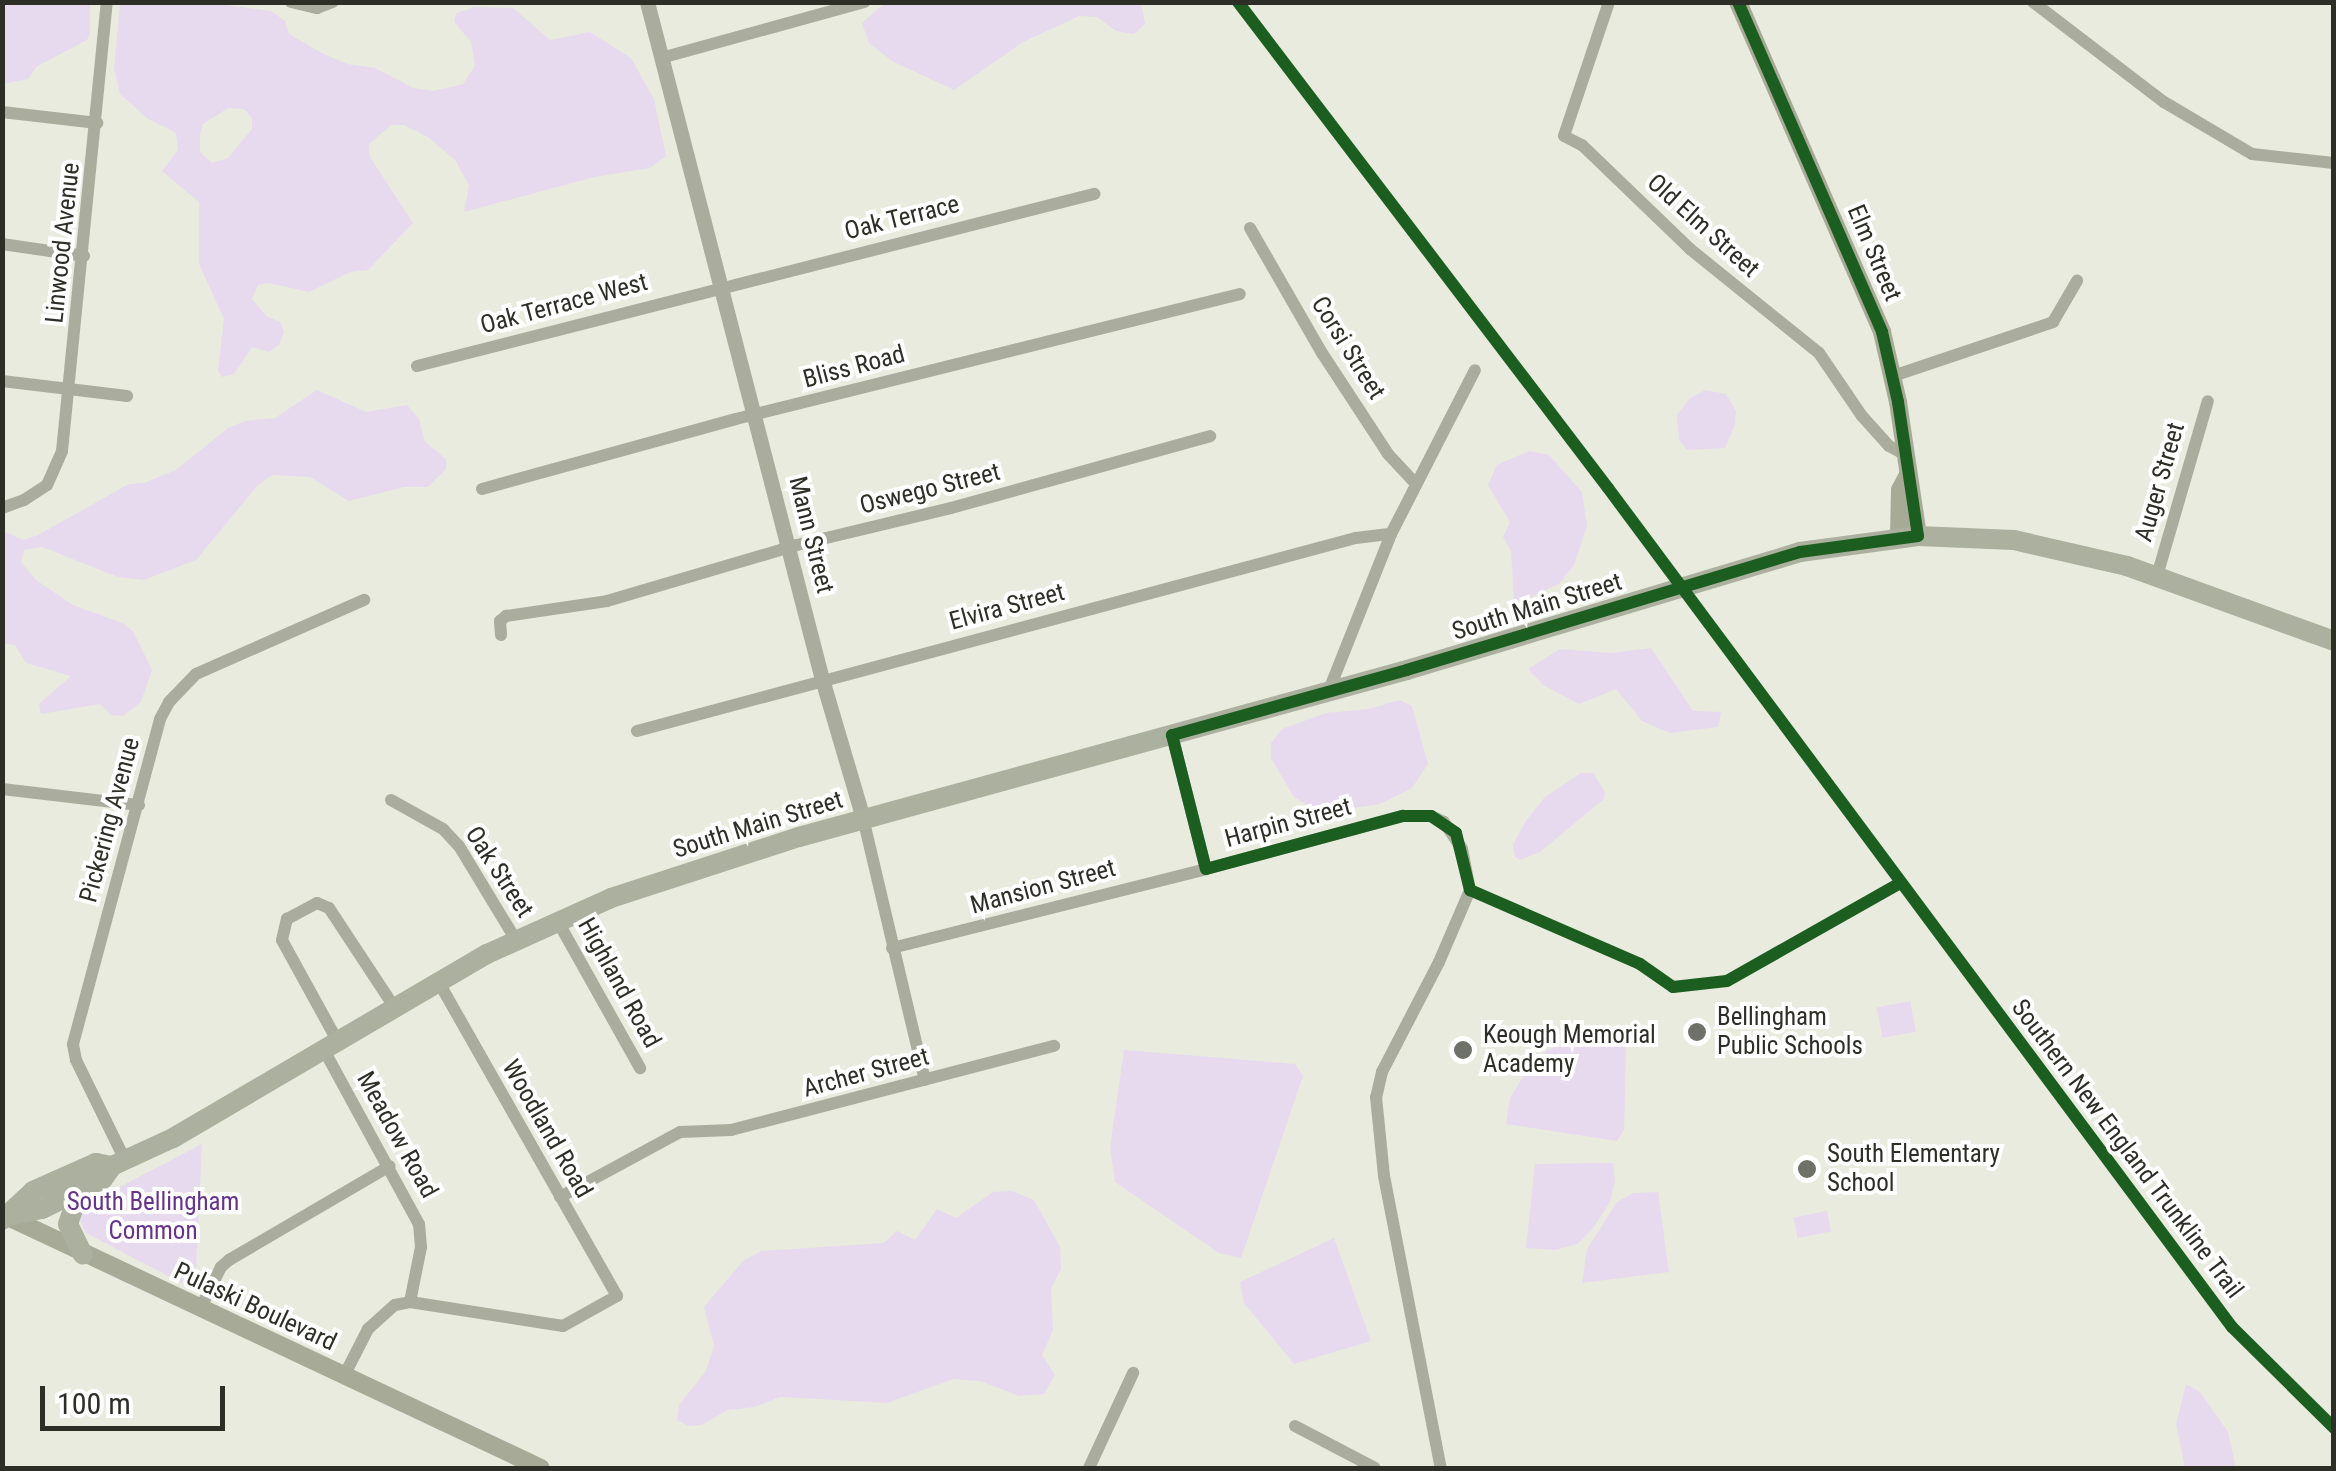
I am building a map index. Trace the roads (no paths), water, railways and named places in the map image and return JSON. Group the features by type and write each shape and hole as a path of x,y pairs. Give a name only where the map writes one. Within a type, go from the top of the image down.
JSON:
{"main road":[{"name":"Elm Street","path":"1738,2 1872,302 1893,376 1908,474 1900,490 1908,537"},
{"name":"South Main Street","path":"4,1217 42,1187 96,1164 118,1163 184,1132 516,940 558,920 674,877 862,818 1407,670 1800,552 1908,537 2014,540 2090,555 2157,576 2334,642"},
{"name":"South Main Street","path":"4,1217 42,1209 79,1192 104,1180 118,1163"},
{"path":"79,1192 68,1224 83,1255"},
{"name":"Pulaski Boulevard","path":"4,1217 541,1468"}],"street":[{"name":"Linwood Avenue","path":"2,508 47,485 62,451 107,2"},
{"path":"291,2 318,8 333,2"},
{"name":"Mann Street","path":"646,2 822,680 862,818 925,1080"},
{"path":"661,58 864,2"},
{"name":"Old Elm Street","path":"1609,2 1564,136 1582,145 1690,249 1819,353 1862,416 1889,446 1904,454"},
{"path":"2032,2 2164,102 2252,154 2334,163"},
{"path":"2,112 97,123"},
{"name":"Oak Terrace","path":"722,286 1094,194"},
{"name":"Corsi Street","path":"1250,228 1322,353 1388,454 1416,484"},
{"path":"2,244 84,256"},
{"path":"1893,376 2054,322 2077,281"},
{"name":"Oak Terrace West","path":"417,366 722,286"},
{"name":"Bliss Road","path":"482,489 1240,294"},
{"path":"1328,690 1390,534 1475,370"},
{"path":"2,381 127,396"},
{"name":"Auger Street","path":"2157,576 2208,400"},
{"name":"Oswego Street","path":"501,635 504,617 606,601 1210,436"},
{"name":"Elvira Street","path":"637,731 1356,538 1390,534"},
{"name":"Pickering Avenue","path":"118,1163 73,1044 160,719 183,685 226,658 364,600"},
{"name":"Harpin Street","path":"1172,735 1206,869 1403,816 1431,816 1444,822 1462,849 1470,890 1439,962 1382,1072 1376,1097 1384,1176 1441,1468"},
{"path":"2,789 139,804"},
{"name":"Oak Street","path":"391,800 443,829 459,846 516,940"},
{"name":"Mansion Street","path":"892,948 1206,869"},
{"name":"Meadow Road","path":"395,1008 329,908 318,903 287,919 282,940 414,1210 421,1235 410,1302"},
{"name":"Highland Road","path":"558,920 640,1068"},
{"name":"Woodland Road","path":"410,1302 563,1326 617,1296 439,982"},
{"name":"Archer Street","path":"560,1197 687,1130 720,1133 1054,1046"},
{"path":"200,1310 221,1267 229,1260 390,1166"},
{"path":"344,1376 380,1314 410,1302"},
{"path":"1089,1468 1133,1373"},
{"path":"1296,1426 1375,1468"}],"place":[{"name":"Bellingham Public Schools","path":"1697,1032"},
{"name":"Keough Memorial Academy","path":"1463,1050"},
{"name":"South Elementary School","path":"1807,1169"}],"park label":[{"name":"South Bellingham Common","path":"153,1218"}]}
